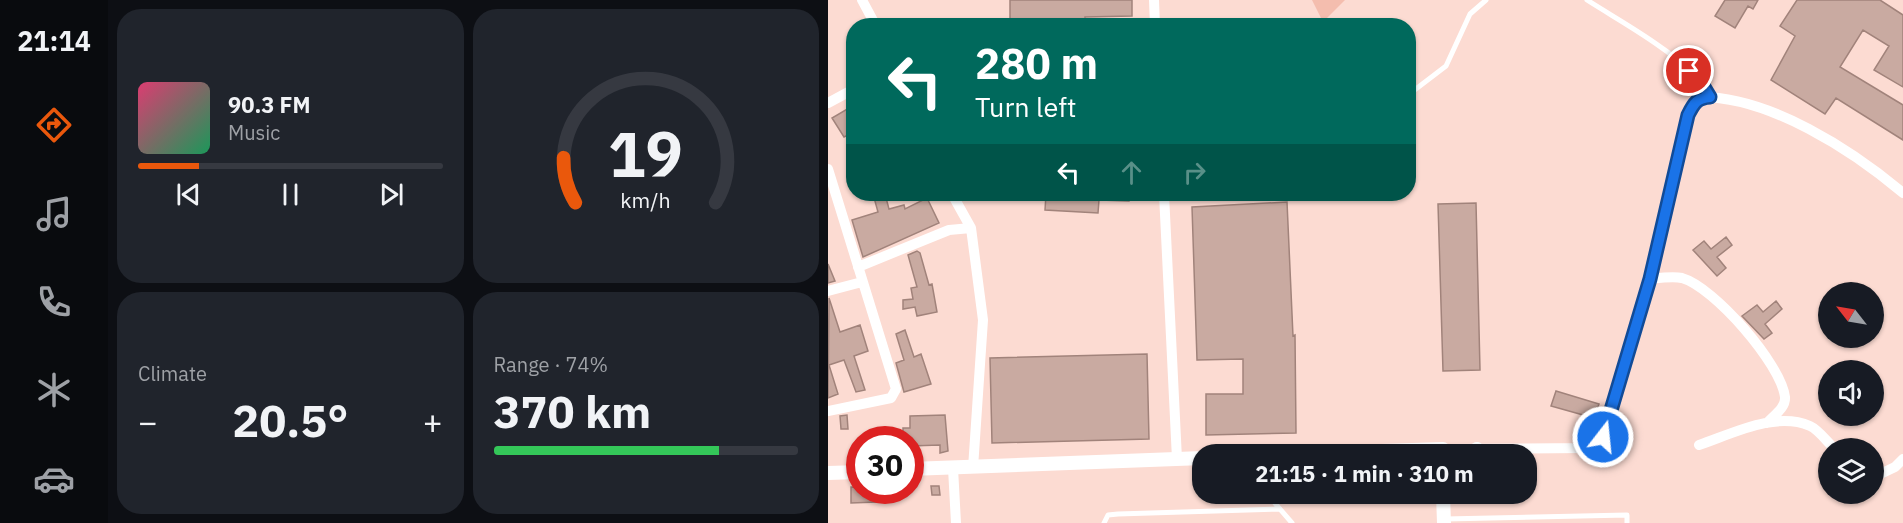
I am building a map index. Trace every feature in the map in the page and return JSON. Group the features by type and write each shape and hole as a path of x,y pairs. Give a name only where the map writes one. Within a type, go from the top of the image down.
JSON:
{"street":[{"path":"862,0 872,18"},
{"path":"1154,0 1155,18"},
{"path":"828,104 846,94"},
{"path":"1537,450 1586,448 1595,446 1603,437 1650,279 1688,115 1694,102 1710,97 1762,109 1791,121 1875,169 1903,193"},
{"path":"828,169 896,394 891,398 876,402 828,411"},
{"path":"956,201 971,228 983,320 973,468"},
{"path":"1164,201 1177,459"},
{"path":"858,267 949,230 971,228"},
{"path":"1650,279 1681,278 1702,288 1735,318 1761,352 1785,397 1783,406 1767,423"},
{"path":"828,291 862,282"},
{"path":"1699,445 1767,423 1793,422 1812,426 1824,438"},
{"path":"924,469 1192,458"},
{"path":"1884,472 1895,467 1903,459"},
{"path":"953,468 956,523"},
{"path":"828,473 846,472"},
{"path":"1443,504 1444,521"}],"lane":[{"path":"1416,88 1446,66 1470,14 1486,0"},
{"path":"1587,0 1680,63 1699,79 1710,97"},
{"path":"1276,504 1292,523"},
{"path":"1104,523 1108,515 1118,514 1280,509"},
{"path":"1444,521 1627,515 1627,523"}],"shaded area":[{"path":"1312,0 1345,0 1327,18 1321,18"}],"building":[{"path":"1010,0 1132,0 1132,16 1010,18"},
{"path":"1725,0 1758,0 1753,9 1748,6 1735,28 1715,16"},
{"path":"1797,0 1880,0 1903,15 1903,87 1874,70 1889,46 1863,30 1840,67 1903,105 1903,140 1836,98 1825,114 1771,80 1795,36 1780,26"},
{"path":"846,110 846,136 844,137 832,118"},
{"path":"875,201 887,201 889,209 904,205 905,209 921,201 928,201 939,223 863,257 852,220 878,212"},
{"path":"1046,201 1099,201 1098,213 1045,210"},
{"path":"1287,202 1293,336 1295,335 1296,433 1206,435 1206,394 1243,394 1243,359 1197,360 1192,207"},
{"path":"1476,203 1480,370 1443,371 1438,204"},
{"path":"1726,237 1732,245 1717,257 1726,268 1717,276 1693,250 1704,241 1711,249"},
{"path":"917,251 920,253 929,285 932,284 937,312 917,316 915,307 903,309 903,300 913,299 911,288 917,287 908,255"},
{"path":"828,264 835,281 828,283"},
{"path":"829,298 840,332 860,325 868,351 854,356 865,390 856,392 844,360 829,365 838,394 828,398"},
{"path":"1776,301 1782,309 1765,324 1772,333 1764,339 1742,316 1757,305 1763,312"},
{"path":"905,330 914,357 921,354 931,384 904,392 896,363 904,360 896,334"},
{"path":"1147,354 1149,439 992,443 990,358"},
{"path":"1556,391 1599,404 1594,418 1551,406"},
{"path":"847,415 846,429 841,429 840,416"},
{"path":"945,415 948,451 940,453 940,445 924,446 924,426 910,426 910,416"},
{"path":"931,486 939,486 940,495 932,495"}],"route":[{"path":"1603,437 1650,279 1688,115 1694,102 1710,97 1699,79 1689,71"}]}
